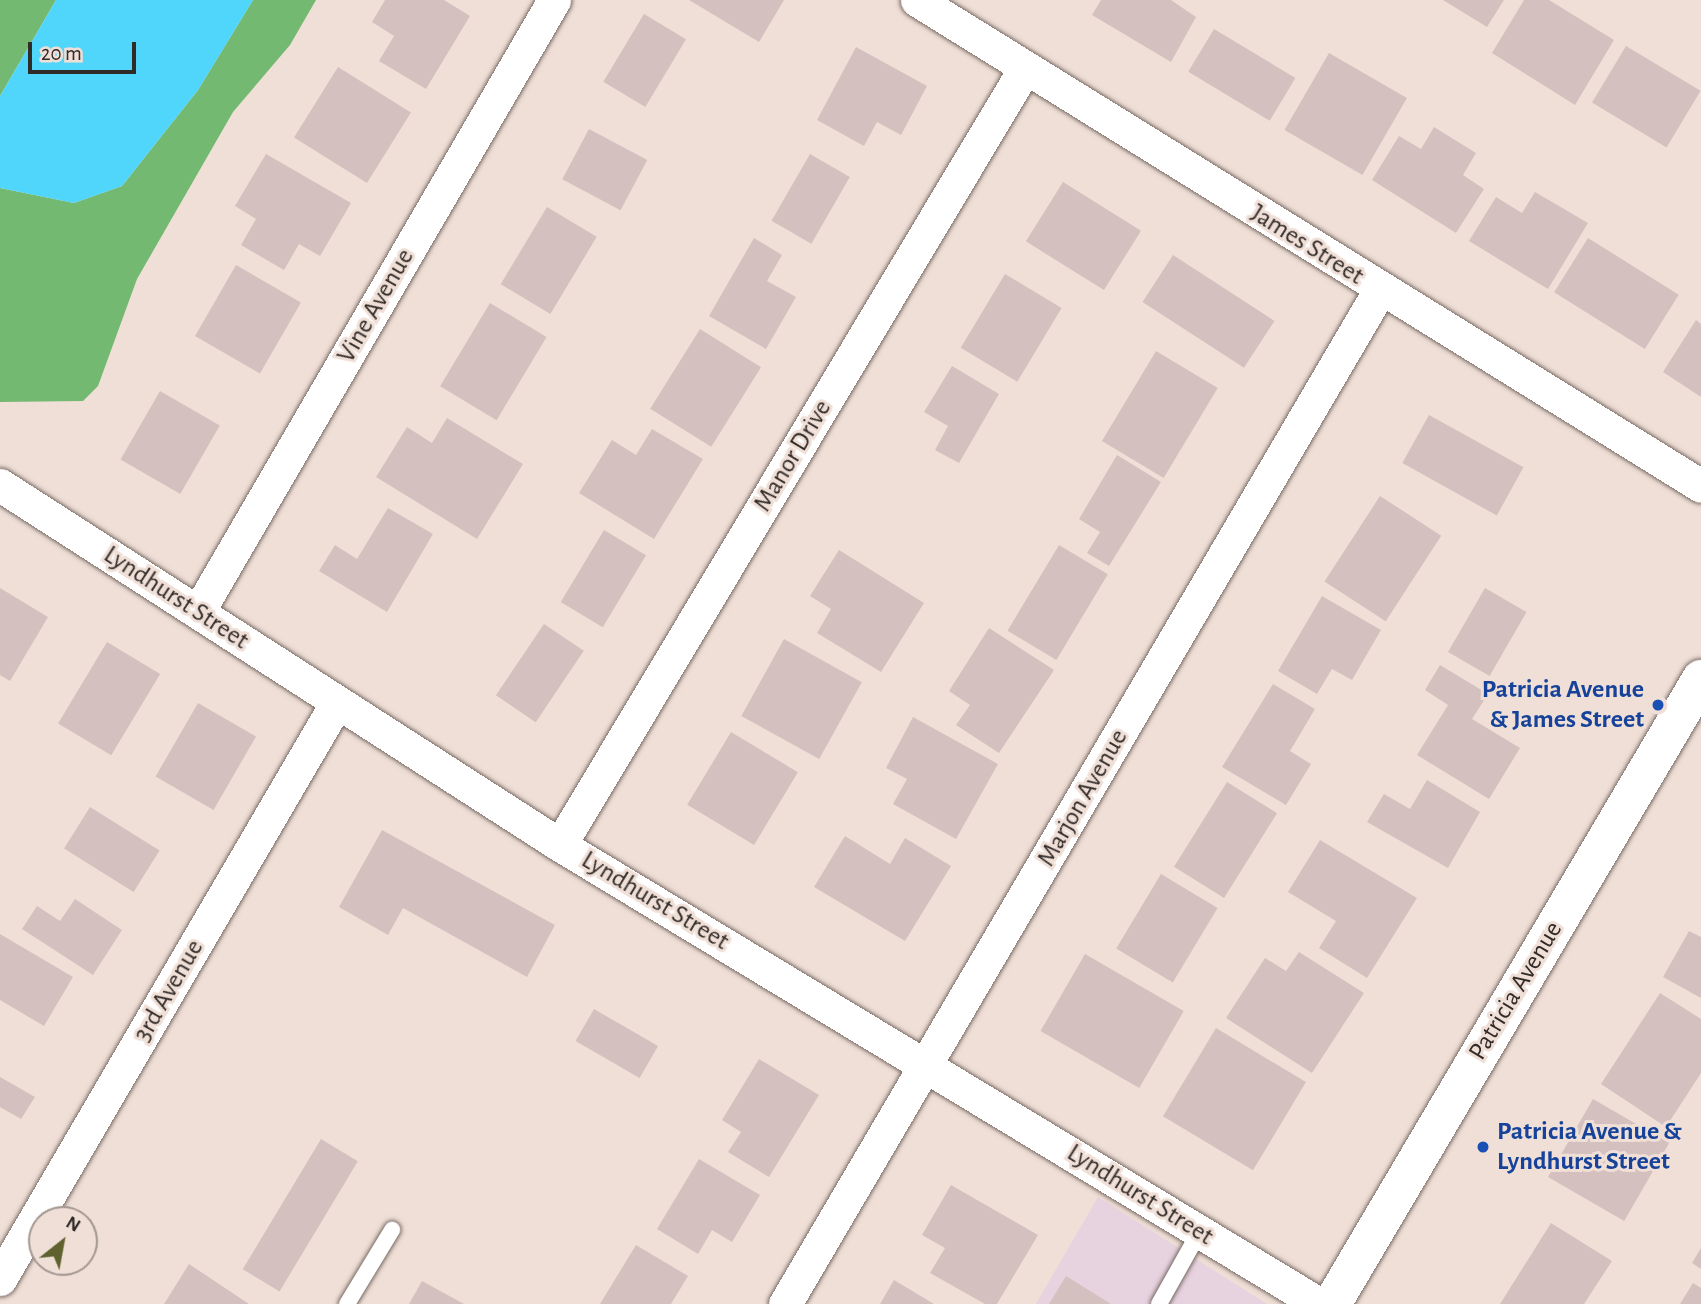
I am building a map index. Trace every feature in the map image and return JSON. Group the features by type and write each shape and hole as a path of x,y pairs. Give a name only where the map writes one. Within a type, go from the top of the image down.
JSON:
{"street":[{"name":"Vine Avenue","path":"198,612 554,0"},
{"name":"James Street","path":"917,0 1379,290 1701,486"},
{"name":"Manor Drive","path":"560,845 1025,68"},
{"name":"Marjon Avenue","path":"785,1304 1379,290"},
{"name":"Lyndhurst Street","path":"0,485 560,845 928,1064 1319,1304"},
{"name":"Patricia Avenue","path":"1332,1304 1701,679"},
{"name":"3rd Avenue","path":"0,1279 337,702"}],"lane":[{"path":"347,1304 391,1230"},
{"path":"1159,1304 1200,1231"}],"shaded area":[{"path":"1098,1197 1267,1304 1036,1304"}],"green space":[{"path":"0,0 56,0 0,96"},
{"path":"253,0 316,0 290,45 233,112 137,279 98,386 83,401 0,402 0,188 74,203 122,186 198,90"}],"water":[{"path":"56,0 253,0 198,90 122,186 74,203 0,188 0,96"}],"building":[{"path":"385,0 444,0 470,16 426,89 379,61 394,36 372,22"},
{"path":"689,0 784,0 759,42"},
{"path":"1101,0 1171,0 1196,17 1171,62 1092,15"},
{"path":"1443,0 1504,0 1487,27"},
{"path":"1524,0 1549,0 1614,40 1575,105 1492,53"},
{"path":"644,14 686,39 645,107 603,82"},
{"path":"1214,29 1295,78 1270,121 1188,72"},
{"path":"1626,46 1701,91 1667,147 1592,103"},
{"path":"856,47 927,86 901,135 877,122 864,146 817,120"},
{"path":"1329,53 1407,98 1362,175 1284,130"},
{"path":"338,67 411,113 367,183 294,137"},
{"path":"1434,127 1476,153 1463,175 1484,189 1456,233 1372,180 1399,136 1421,149"},
{"path":"589,129 647,160 621,210 562,179"},
{"path":"266,154 351,203 320,256 299,244 284,270 241,245 256,219 235,206"},
{"path":"810,154 850,177 811,244 772,221"},
{"path":"1063,182 1141,231 1104,290 1026,241"},
{"path":"1535,192 1588,223 1548,289 1469,241 1496,197 1522,213"},
{"path":"547,207 597,237 550,314 501,284"},
{"path":"754,238 782,255 767,281 796,297 766,349 709,316"},
{"path":"1588,238 1679,295 1645,349 1554,292"},
{"path":"1173,255 1274,321 1244,368 1143,302"},
{"path":"236,265 301,302 260,374 195,336"},
{"path":"1005,274 1062,308 1017,382 961,348"},
{"path":"490,303 547,337 497,420 440,386"},
{"path":"1696,320 1701,324 1701,397 1663,372"},
{"path":"700,329 761,367 711,447 650,409"},
{"path":"1156,351 1218,388 1164,478 1102,441"},
{"path":"952,366 999,394 959,463 935,450 948,426 924,412"},
{"path":"160,391 220,426 180,494 120,459"},
{"path":"1429,415 1523,467 1497,515 1402,463"},
{"path":"447,418 523,464 477,539 376,477 407,427 432,443"},
{"path":"652,429 703,459 654,539 579,493 612,440 636,455"},
{"path":"1117,455 1161,482 1109,566 1087,553 1100,532 1079,519"},
{"path":"1380,496 1441,536 1386,621 1324,582"},
{"path":"388,508 433,534 387,612 319,571 335,545 357,559"},
{"path":"604,530 646,555 603,627 561,602"},
{"path":"1059,545 1108,574 1056,660 1007,631"},
{"path":"839,550 924,603 881,672 817,633 831,609 810,596"},
{"path":"0,588 48,617 10,681 0,675"},
{"path":"1485,588 1527,612 1490,676 1448,652"},
{"path":"1322,596 1381,630 1352,680 1332,669 1317,694 1278,671"},
{"path":"544,624 584,651 536,722 496,695"},
{"path":"989,628 1054,670 999,753 956,725 970,705 949,691"},
{"path":"784,639 862,682 819,759 741,716"},
{"path":"107,642 160,674 111,755 58,723"},
{"path":"1440,665 1488,694 1472,719 1520,748 1489,799 1417,755 1448,705 1425,690"},
{"path":"1273,684 1315,709 1290,751 1311,764 1286,805 1222,767"},
{"path":"198,703 256,736 214,810 156,777"},
{"path":"913,717 998,764 956,839 893,804 907,779 886,768"},
{"path":"731,732 798,772 754,845 687,805"},
{"path":"1427,780 1480,812 1448,868 1367,822 1384,794 1410,809"},
{"path":"1227,782 1277,813 1224,898 1174,867"},
{"path":"90,807 160,850 134,892 64,849"},
{"path":"382,830 555,925 527,977 403,908 388,935 339,907"},
{"path":"845,836 890,864 905,838 951,866 905,941 814,887"},
{"path":"1320,840 1417,898 1367,978 1319,948 1336,921 1288,892"},
{"path":"1161,874 1218,908 1173,983 1116,949"},
{"path":"75,899 122,930 93,975 22,929 37,906 60,921"},
{"path":"1689,931 1701,937 1701,998 1663,977"},
{"path":"0,934 73,977 44,1026 0,1000"},
{"path":"1299,952 1364,993 1312,1073 1226,1018 1265,958 1286,971"},
{"path":"1085,954 1184,1011 1139,1088 1040,1031"},
{"path":"1660,993 1701,1019 1701,1073 1666,1127 1601,1084"},
{"path":"594,1009 658,1046 640,1078 576,1041"},
{"path":"1216,1028 1306,1082 1253,1170 1163,1116"},
{"path":"759,1059 819,1095 769,1177 728,1152 741,1132 722,1120"},
{"path":"0,1077 35,1097 21,1119 0,1107"},
{"path":"1593,1099 1669,1143 1624,1221 1548,1177"},
{"path":"321,1139 358,1161 280,1291 243,1269"},
{"path":"699,1159 760,1195 732,1242 712,1230 698,1254 657,1229"},
{"path":"951,1185 1038,1235 997,1304 985,1304 930,1273 945,1248 922,1235"},
{"path":"1551,1223 1612,1261 1584,1304 1500,1304"},
{"path":"636,1245 688,1276 671,1304 600,1304"},
{"path":"1701,1248 1701,1269 1692,1263"},
{"path":"189,1264 249,1304 164,1304"},
{"path":"1066,1276 1111,1304 1049,1304"},
{"path":"894,1280 934,1304 880,1304"},
{"path":"422,1281 464,1304 409,1304"},
{"path":"1693,1283 1701,1288 1701,1304 1680,1304"}],"place":[{"name":"Patricia Avenue & James Street","path":"1658,705"},
{"name":"Patricia Avenue & Lyndhurst Street","path":"1483,1147"}]}
